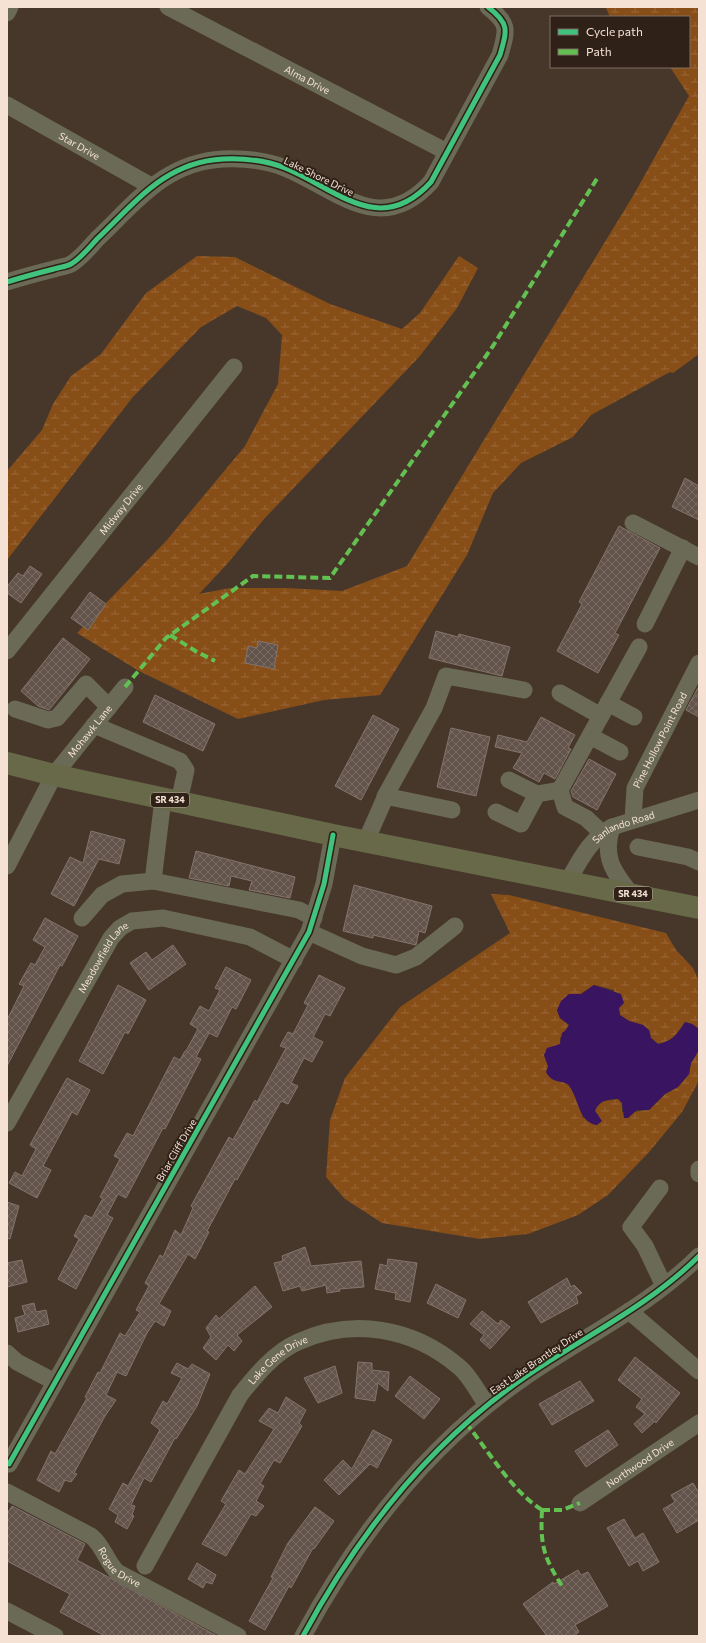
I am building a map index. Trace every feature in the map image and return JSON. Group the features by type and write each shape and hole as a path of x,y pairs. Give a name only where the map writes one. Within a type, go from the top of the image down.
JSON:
{"main road":[{"name":"SR 434","path":"7,763 54,775 333,835 699,908"}],"street":[{"path":"7,13 10,7"},
{"name":"Alma Drive","path":"168,7 447,152"},
{"name":"Lake Shore Drive","path":"7,282 72,264 152,186 172,172 190,165 214,159 239,158 263,160 286,168 345,200 379,209 393,208 407,202 420,194 431,182 500,55 505,38 505,24 499,16 488,7"},
{"name":"Star Drive","path":"7,105 152,186"},
{"name":"Midway Drive","path":"7,651 234,367"},
{"path":"633,523 699,557"},
{"path":"645,624 683,548"},
{"path":"631,894 615,874 608,858 607,830 565,807 560,790 638,647"},
{"name":"Pine Hollow Point Road","path":"633,820 636,788 699,663"},
{"path":"366,841 386,796 434,708 446,676 524,690"},
{"path":"15,709 48,720 57,718 86,684 109,707"},
{"name":"Mohawk Lane","path":"7,866 54,775 125,687"},
{"path":"560,693 605,709 634,717"},
{"path":"94,725 180,761 186,770 171,800 153,882"},
{"path":"590,736 620,752"},
{"path":"509,780 537,794 560,790"},
{"path":"496,812 521,824 537,794"},
{"path":"386,796 452,810"},
{"name":"Sanlando Road","path":"568,881 590,844 607,830 633,820 699,800"},
{"name":"Briar Cliff Drive","path":"9,1464 294,960 312,925 324,884 333,835"},
{"path":"638,847 688,856 699,862"},
{"path":"82,918 102,895 122,884 153,882 299,910 312,925 362,956 396,965 416,957 455,926"},
{"name":"Meadowfield Lane","path":"7,1123 111,938 126,924 146,918 163,918 250,937 294,960"},
{"path":"660,1188 631,1227 645,1246 664,1286"},
{"name":"East Lake Brantley Drive","path":"303,1636 322,1600 378,1516 438,1450 487,1405 552,1359 629,1311 664,1286 699,1256"},
{"path":"629,1311 699,1371"},
{"name":"Lake Gene Drive","path":"146,1566 240,1395 255,1376 276,1357 297,1342 327,1331 359,1328 393,1331 427,1344 459,1366 487,1405"},
{"path":"7,1353 17,1362 55,1382"},
{"name":"Northwood Drive","path":"580,1503 699,1423"},
{"name":"Rogue Drive","path":"7,1492 92,1536 98,1541 109,1564 117,1572 238,1636"},
{"path":"7,1611 48,1634"}],"green space":[{"path":"699,7 699,354 673,373 670,372 591,415 573,437 521,463 493,493 467,555 380,695 324,700 238,719 139,671 77,633 167,540 245,446 278,384 282,335 266,318 237,306 201,327 132,398 7,560 7,471 42,430 53,404 71,376 101,354 146,293 197,256 235,257 330,304 402,329 420,313 459,256 478,268 457,308 419,357 264,519 228,563 199,594 230,588 286,588 342,591 407,566 633,196 689,96 671,68 690,68 690,16 610,16 606,8"},
{"path":"491,894 509,895 666,933 676,950 693,968 699,981 699,1029 692,1024 685,1022 680,1030 671,1039 658,1044 651,1038 649,1030 643,1025 629,1021 620,1015 614,990 594,985 581,994 569,994 557,1010 560,1018 569,1025 560,1038 560,1044 544,1055 548,1066 563,1082 569,1085 579,1104 583,1118 599,1116 595,1111 597,1104 603,1101 618,1099 622,1103 622,1112 629,1113 649,1110 665,1094 678,1087 689,1074 691,1063 699,1050 699,1079 682,1112 650,1151 608,1195 578,1215 528,1234 480,1239 382,1223 345,1199 326,1177 330,1120 345,1078 400,1007 510,933"}],"shaded area":[{"path":"594,985 621,994 624,1003 619,1008 620,1015 629,1021 643,1025 649,1030 651,1038 658,1044 671,1039 680,1030 685,1022 692,1024 699,1029 699,1050 691,1063 689,1074 678,1087 665,1094 649,1110 637,1110 628,1118 624,1118 622,1103 618,1099 604,1101 595,1111 602,1121 597,1125 586,1120 583,1116 568,1084 555,1081 549,1076 546,1072 548,1066 544,1055 547,1048 560,1044 562,1033 569,1025 560,1018 557,1010 561,1001 569,994 581,994"}],"building":[{"path":"685,478 699,486 699,520 672,507"},
{"path":"619,526 660,548 615,633 619,635 598,673 557,651 582,604 579,602"},
{"path":"30,566 42,574 21,603 7,593 7,587 18,573 23,576"},
{"path":"90,592 106,604 88,630 71,618"},
{"path":"436,631 458,637 459,634 510,647 502,676 429,658"},
{"path":"63,638 90,659 49,710 38,706 21,691"},
{"path":"258,641 278,645 274,669 245,663 248,646 257,648"},
{"path":"699,686 699,717 686,710"},
{"path":"155,695 215,724 203,751 143,722"},
{"path":"373,715 399,729 361,800 335,786"},
{"path":"541,717 575,735 568,748 571,749 555,779 544,773 539,782 513,768 522,753 495,747 498,735 527,742"},
{"path":"451,728 490,737 476,796 437,787"},
{"path":"589,759 616,774 597,810 573,797 571,791"},
{"path":"91,831 125,840 119,864 99,859 74,906 51,894 70,857 83,863"},
{"path":"196,851 295,877 290,898 249,890 252,881 231,876 229,886 189,878"},
{"path":"354,885 432,906 425,933 419,931 416,945 373,935 373,938 343,931"},
{"path":"45,918 78,936 62,966 60,965 7,1066 7,1020 24,986 19,984 31,963 35,965 45,947 33,940"},
{"path":"173,945 186,964 149,990 130,963 146,952 152,960"},
{"path":"226,967 251,980 236,1009 232,1007 217,1037 209,1033 196,1057 201,1059 165,1129 163,1128 126,1198 118,1194 107,1215 113,1218 76,1289 58,1279 79,1239 74,1236 85,1215 92,1218 103,1198 100,1197 120,1159 114,1156 127,1133 133,1136 174,1057 180,1060 186,1051 198,1029 190,1024 200,1006 209,1011 220,990 215,988"},
{"path":"319,975 345,988 330,1016 325,1014 313,1037 323,1042 312,1062 304,1058 291,1083 298,1086 288,1104 281,1101 237,1180 235,1179 207,1231 209,1232 195,1259 188,1254 159,1304 171,1311 164,1326 155,1321 147,1333 126,1376 117,1372 106,1395 116,1400 105,1416 74,1473 77,1474 71,1482 65,1480 59,1492 37,1480 51,1451 55,1454 87,1398 85,1397 98,1372 100,1373 120,1333 125,1336 140,1312 136,1310 149,1286 145,1283 160,1255 163,1257 175,1230 181,1235 193,1208 191,1206 229,1137 233,1140 255,1100 257,1102 286,1048 280,1046 288,1032 293,1034 308,1005 304,1003"},
{"path":"118,985 146,1000 128,1034 125,1032 103,1074 79,1061"},
{"path":"67,1078 90,1090 77,1115 72,1112 43,1166 51,1170 37,1198 9,1183 15,1172 22,1176 36,1149 30,1145"},
{"path":"7,1202 19,1206 10,1239 7,1238"},
{"path":"305,1247 311,1266 361,1261 364,1287 339,1289 340,1291 327,1293 326,1285 302,1291 300,1286 283,1291 274,1263 283,1261 282,1256"},
{"path":"388,1259 417,1263 410,1302 395,1299 396,1293 375,1289 380,1264 387,1266"},
{"path":"22,1260 27,1282 7,1287 7,1263"},
{"path":"567,1278 571,1287 574,1285 582,1293 576,1296 578,1303 541,1323 528,1302"},
{"path":"436,1284 466,1300 458,1318 427,1303"},
{"path":"255,1286 272,1307 237,1335 242,1341 234,1351 228,1345 216,1360 203,1348 211,1337 206,1328 216,1315 219,1319"},
{"path":"34,1303 36,1312 46,1310 49,1324 18,1332 15,1318 25,1315 22,1306"},
{"path":"482,1311 498,1324 501,1320 510,1327 490,1349 480,1340 484,1335 470,1324"},
{"path":"635,1357 680,1393 656,1423 655,1421 642,1433 634,1424 645,1414 636,1407 642,1399 618,1380"},
{"path":"358,1362 372,1363 372,1370 389,1372 388,1391 378,1383 375,1401 355,1398"},
{"path":"177,1363 188,1369 192,1364 210,1374 197,1406 176,1439 175,1438 151,1482 144,1478 131,1505 135,1506 132,1515 134,1516 127,1529 115,1522 118,1515 109,1509 123,1483 128,1486 160,1430 151,1423 163,1401 167,1404 182,1378 171,1373"},
{"path":"335,1366 342,1393 318,1403 304,1378"},
{"path":"410,1376 440,1399 424,1419 395,1396"},
{"path":"580,1381 594,1401 552,1425 539,1404"},
{"path":"286,1397 306,1410 299,1423 302,1426 280,1463 274,1460 260,1484 264,1486 256,1501 264,1506 256,1516 251,1514 226,1556 202,1544 226,1504 221,1501 239,1470 245,1474 274,1429 259,1421 269,1408 278,1413"},
{"path":"373,1430 392,1440 377,1468 370,1464 339,1495 324,1480 343,1460 352,1469"},
{"path":"608,1430 618,1445 586,1467 575,1451"},
{"path":"693,1483 699,1493 699,1520 677,1533 663,1509 675,1502 671,1495"},
{"path":"12,1506 85,1544 77,1560 217,1636 105,1636 60,1612 70,1594 7,1561 7,1514"},
{"path":"315,1507 334,1521 314,1549 313,1548 291,1588 289,1586 265,1630 249,1621 273,1578 271,1577 288,1543"},
{"path":"624,1519 635,1538 643,1533 659,1562 643,1571 638,1561 629,1566 607,1528"},
{"path":"197,1563 216,1575 212,1584 206,1582 203,1588 188,1579"},
{"path":"578,1570 581,1575 588,1572 608,1606 575,1625 579,1632 574,1636 547,1636 523,1604 553,1582 554,1584"}],"marked path":[{"path":"125,687 166,638 253,576 330,578 493,346 598,177"},
{"path":"170,635 197,652 215,661"},
{"path":"466,1423 511,1482 531,1502 542,1510"},
{"path":"542,1510 562,1510 580,1503"},
{"path":"542,1510 542,1534 545,1552 552,1569 564,1589"}],"cycle path":[{"path":"7,282 71,264 153,186 184,168 203,162 223,159 239,159 270,163 285,168 358,204 376,208 394,206 412,198 431,182 500,55 505,28 500,18 488,7"},
{"path":"9,1464 309,932 324,884 333,835"},
{"path":"303,1636 324,1598 372,1527 427,1461 458,1431 490,1403 525,1377 637,1306 680,1274 699,1256"}]}
